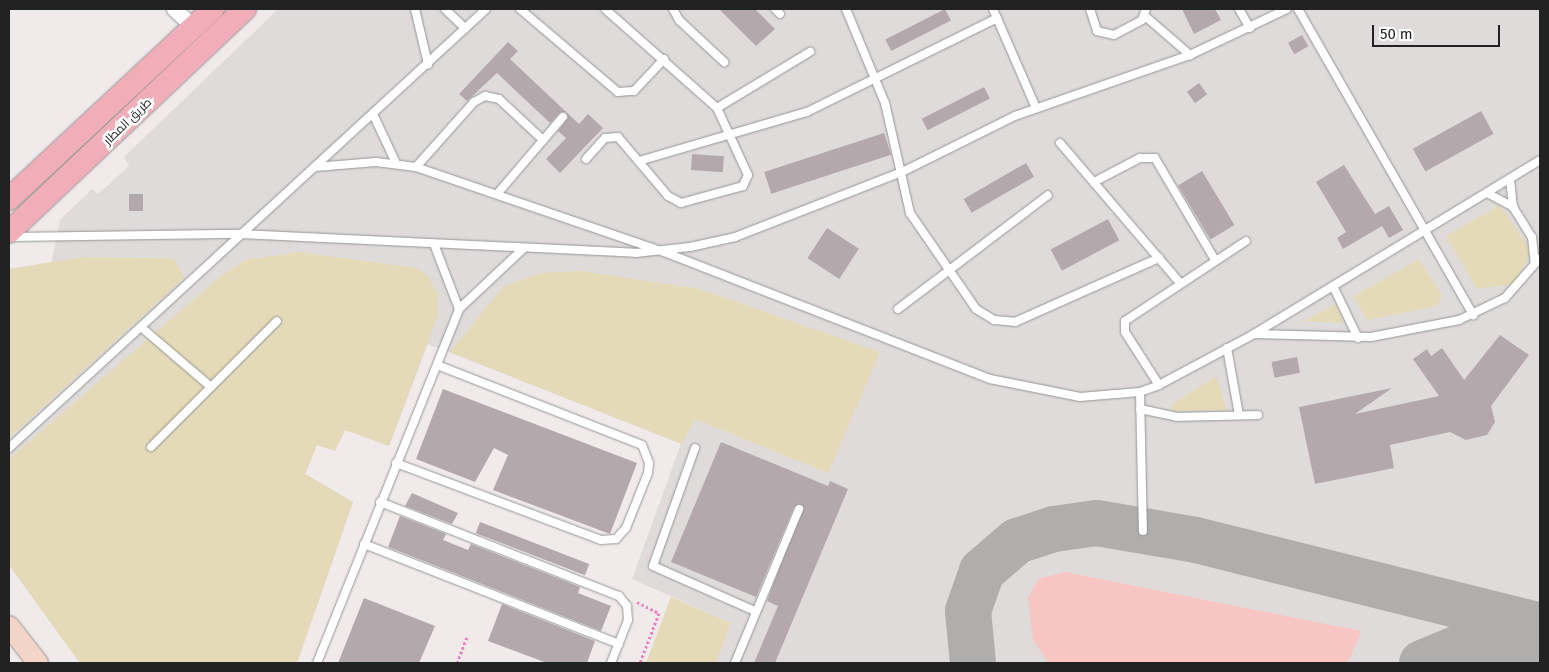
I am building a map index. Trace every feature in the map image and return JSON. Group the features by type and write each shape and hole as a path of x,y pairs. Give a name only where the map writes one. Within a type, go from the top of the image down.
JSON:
{"main road":[{"name":"طريق المطار","path":"9,199 213,9"},
{"name":"طريق المطار","path":"9,232 245,9"}],"street":[{"path":"174,9 194,27"},
{"path":"9,626 38,663"}],"lane":[{"path":"416,9 428,64"},
{"path":"445,9 465,28"},
{"path":"9,448 486,9"},
{"path":"520,9 618,92 634,91 664,59"},
{"path":"586,159 613,136 621,139 668,196 688,204 743,186 747,181 733,134 717,108 664,59 605,9"},
{"path":"673,9 679,20 724,62"},
{"path":"857,9 847,11 877,80 902,172 910,213 948,271 976,309 994,320 1015,322 1159,258"},
{"path":"993,9 1036,108"},
{"path":"1090,9 1091,23 1105,35 1114,35 1145,12 1190,55"},
{"path":"1239,9 1250,28"},
{"path":"9,237 240,234 523,249 664,252 735,237 902,172 1036,108 1190,55 1287,9"},
{"path":"1298,9 1423,232 1473,315"},
{"path":"639,161 807,112 877,80 997,18"},
{"path":"717,108 810,52"},
{"path":"416,167 474,102 485,96 499,99 543,140"},
{"path":"373,114 396,163"},
{"path":"498,193 563,117"},
{"path":"1060,143 1180,283"},
{"path":"1094,182 1140,158 1155,158 1215,260"},
{"path":"315,167 396,163 416,167 498,193 664,252 990,379 1071,396 1140,392 1159,385 1254,334 1540,160"},
{"path":"1510,179 1512,207"},
{"path":"1254,334 1358,338 1473,315 1505,298 1538,261 1532,237 1512,207 1487,193"},
{"path":"898,309 1048,195"},
{"path":"1532,237 1540,241"},
{"path":"1159,385 1125,332 1124,320 1246,241"},
{"path":"434,244 459,309"},
{"path":"317,663 459,309 523,249"},
{"path":"1333,286 1358,338"},
{"path":"151,447 277,321"},
{"path":"141,327 211,388"},
{"path":"1227,348 1239,415"},
{"path":"396,463 601,540 616,539 626,528 648,473 649,463 642,445 437,365"},
{"path":"1140,392 1144,531"},
{"path":"1140,409 1177,417 1258,415"},
{"path":"695,448 653,566 755,611"},
{"path":"380,502 619,596 629,613 612,663"},
{"path":"735,663 799,509"},
{"path":"364,544 619,644"}],"path":[{"path":"619,596 659,611 640,663"},
{"path":"457,663 468,635"}],"shaded area":[{"path":"278,9 1540,9 1540,663 716,663 731,623 632,579 681,444 428,344 389,446 345,430 335,451 317,445 305,474 353,502 297,663 80,663 9,565 9,269 51,265 60,220 92,189 98,194 129,166 124,157"},
{"path":"1500,205 1532,252 1513,284 1477,289 1446,236"},
{"path":"299,252 417,268 429,277 438,295 438,314 389,446 345,430 335,451 317,445 305,474 353,502 297,663 80,663 9,565 9,459 222,275 245,260"},
{"path":"81,257 174,258 184,278 9,438 9,269"},
{"path":"1419,259 1442,295 1438,306 1367,320 1354,296"},
{"path":"582,271 700,289 880,352 828,473 695,419 682,444 450,352 504,286 541,273"},
{"path":"1336,304 1343,323 1304,321"},
{"path":"1216,376 1227,410 1171,411 1173,404"},
{"path":"671,597 731,623 716,663 646,663"}],"sand":[{"path":"1065,572 1361,631 1348,663 1049,663 1033,640 1028,598 1038,579"}],"building":[{"path":"719,9 755,9 775,29 756,46"},
{"path":"945,9 951,21 891,51 885,39"},
{"path":"1182,9 1215,9 1221,20 1194,34"},
{"path":"1302,35 1308,46 1294,54 1288,43"},
{"path":"508,42 518,51 510,59 579,124 588,114 603,128 560,173 546,159 566,138 558,131 568,118 566,112 561,112 550,123 497,73 467,101 459,94"},
{"path":"1199,83 1207,94 1195,103 1187,92"},
{"path":"984,87 990,99 928,130 922,119"},
{"path":"1481,111 1494,134 1425,172 1413,149"},
{"path":"884,133 891,155 771,194 764,172"},
{"path":"692,154 724,156 723,172 691,170"},
{"path":"1026,163 1034,177 972,213 964,199"},
{"path":"1344,165 1375,214 1389,206 1403,230 1389,238 1382,226 1343,249 1337,238 1346,232 1316,182"},
{"path":"1202,171 1234,225 1210,239 1178,185"},
{"path":"129,194 143,194 143,211 129,211"},
{"path":"1108,219 1119,240 1062,271 1051,250"},
{"path":"827,228 859,249 839,279 807,258"},
{"path":"1500,335 1529,355 1491,406 1495,422 1487,435 1466,440 1450,432 1390,445 1394,468 1315,484 1299,407 1392,388 1355,414 1439,396 1413,359 1427,349 1431,356 1442,348 1464,380"},
{"path":"1297,357 1300,373 1275,378 1271,362"},
{"path":"443,389 637,463 610,534 493,490 508,455 494,448 475,482 416,459"},
{"path":"721,442 828,486 830,481 848,489 775,663 754,663 778,606 767,601 803,505 794,507 756,597 671,562"},
{"path":"412,493 458,513 452,524 405,506"},
{"path":"400,516 446,534 443,540 468,550 471,544 580,587 578,593 611,606 601,631 388,547"},
{"path":"480,522 589,564 585,575 476,533"},
{"path":"364,598 435,626 419,663 338,663"},
{"path":"502,604 595,641 587,663 547,663 488,641"}],"taxiway":[{"path":"973,663 968,611 982,571 1017,541 1054,529 1097,523 1196,540 1540,626"},
{"path":"1422,663 1468,644 1501,642 1535,654"}]}
